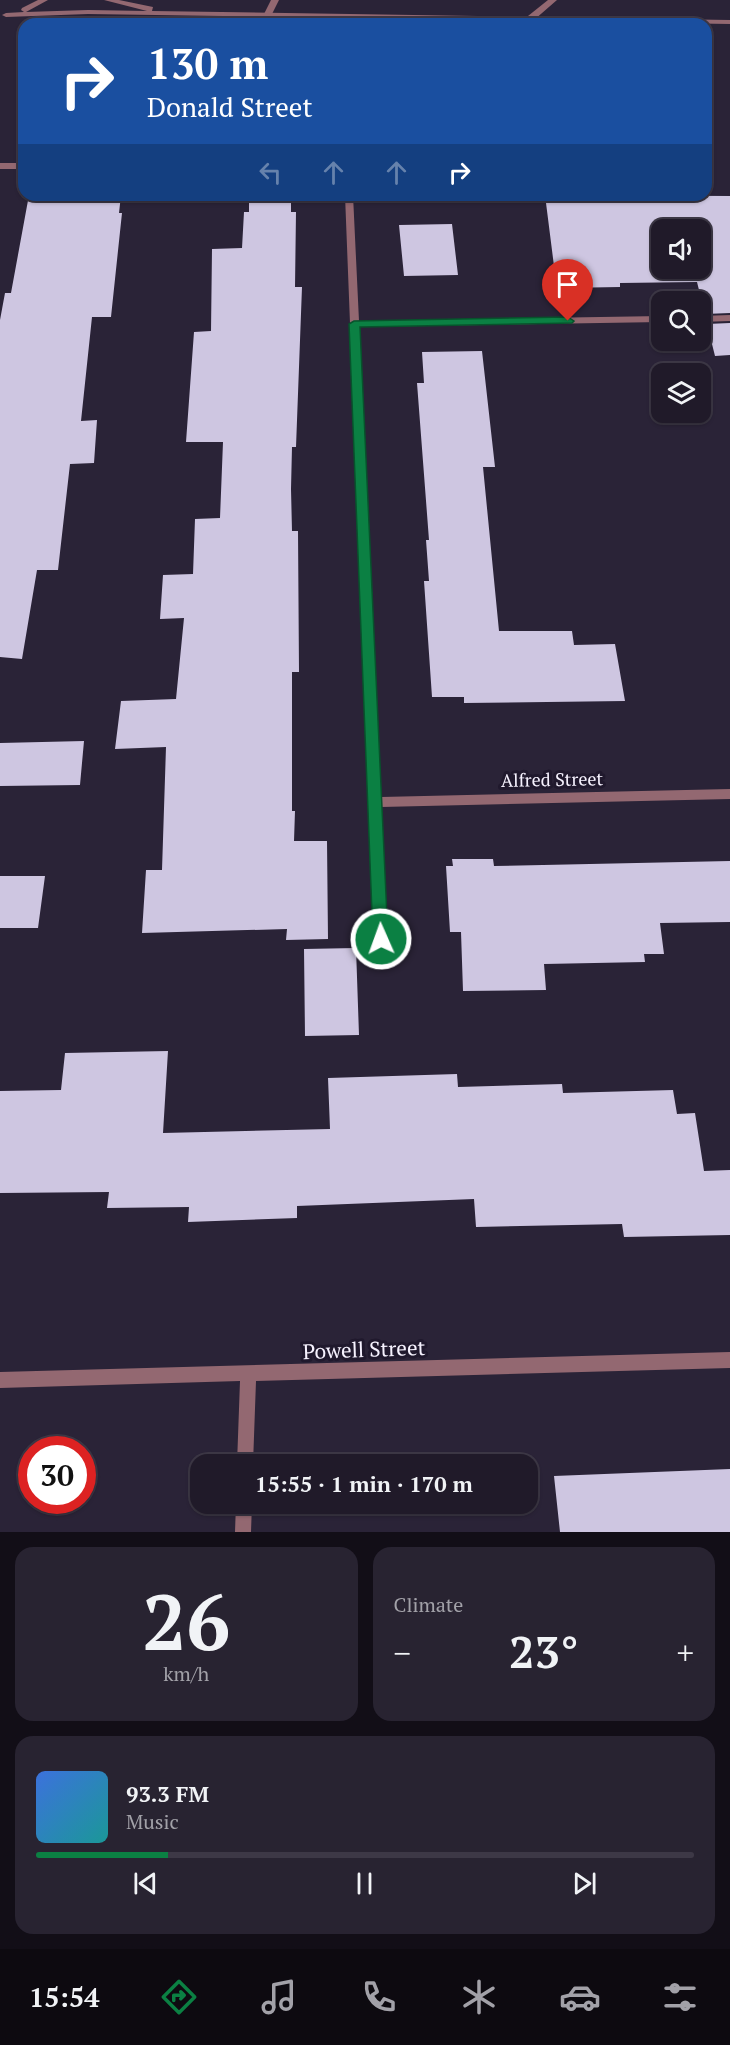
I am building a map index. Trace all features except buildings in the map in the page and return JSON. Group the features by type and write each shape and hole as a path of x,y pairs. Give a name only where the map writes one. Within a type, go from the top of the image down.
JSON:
{"street":[{"path":"3,16 34,7 44,0"},
{"path":"108,0 165,13"},
{"path":"268,14 275,0"},
{"path":"531,18 553,0"},
{"path":"3,16 61,12 136,15 268,14 317,18"},
{"path":"712,22 730,22"},
{"path":"0,166 18,166"},
{"path":"349,201 381,939"},
{"path":"711,319 730,318"},
{"path":"354,324 651,319"},
{"name":"Alfred Street","path":"375,802 730,794"},
{"name":"Powell Street","path":"0,1380 730,1360"},
{"path":"245,1454 248,1375"},
{"path":"243,1532 244,1514"}],"route":[{"path":"381,939 354,324 568,321"}]}
